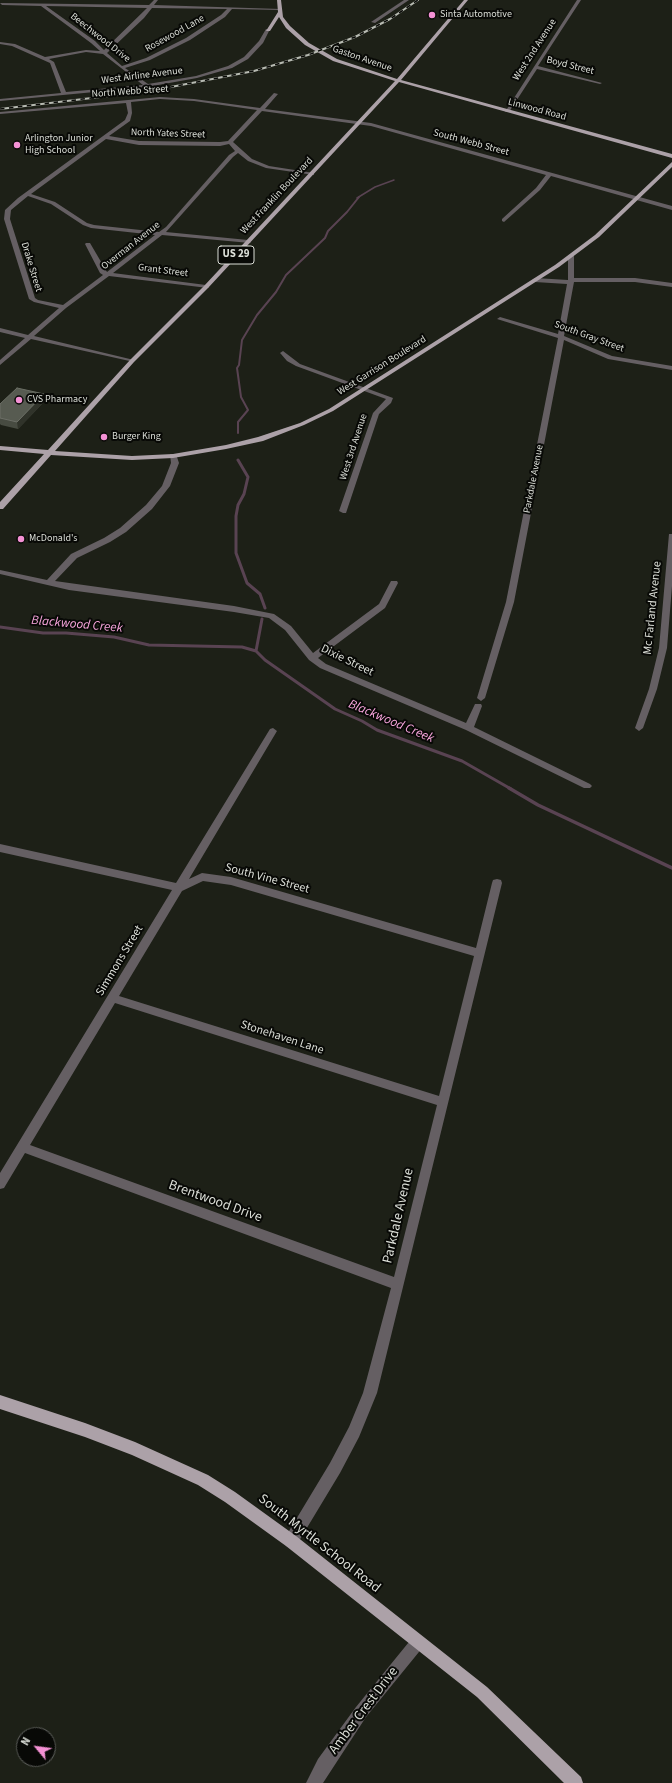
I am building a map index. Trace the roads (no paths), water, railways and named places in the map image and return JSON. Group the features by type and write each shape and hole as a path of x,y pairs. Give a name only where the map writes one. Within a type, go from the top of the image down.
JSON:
{"main road":[{"name":"Gaston Avenue","path":"279,0 281,26 288,28 307,44 335,60 398,80"},
{"name":"West Franklin Boulevard","path":"0,507 132,362 206,287 359,123 398,80 466,0"},
{"path":"269,28 279,11"},
{"path":"269,28 281,26"},
{"path":"269,28 281,26"},
{"name":"Linwood Road","path":"398,80 672,156"},
{"name":"West Garrison Boulevard","path":"0,448 50,453 132,458 173,456 226,447 282,432 318,418 536,280 571,256 597,236 672,164"},
{"name":"South Myrtle School Road","path":"0,1402 85,1430 160,1459 203,1480 225,1494 292,1541 482,1692 575,1783"}],"street":[{"path":"1,6 6,0"},
{"path":"72,5 76,0"},
{"path":"46,58 86,51 104,53 156,0"},
{"path":"373,22 407,0"},
{"name":"West 2nd Avenue","path":"507,111 579,0"},
{"name":"Beechwood Drive","path":"42,5 93,42 115,63 147,86"},
{"path":"1,6 72,5 231,8 279,11"},
{"name":"Rosewood Lane","path":"123,68 148,59 188,39 223,16 231,8"},
{"name":"West Airline Avenue","path":"0,100 147,86 198,77 234,65 246,58 255,50 269,28"},
{"path":"0,44 13,45 46,58 52,62 64,93"},
{"name":"Boyd Street","path":"536,67 600,83"},
{"path":"276,94 230,142 238,151 250,160 268,167 312,174"},
{"name":"North Webb Street","path":"0,113 128,101 181,98 262,110"},
{"path":"27,194 127,121 130,113 128,101"},
{"name":"South Webb Street","path":"262,110 375,126 672,208"},
{"name":"North Yates Street","path":"105,137 144,143 220,144 230,142"},
{"name":"Overman Avenue","path":"0,363 64,307 161,235 231,156 238,151"},
{"path":"504,220 538,189 550,174"},
{"path":"27,194 53,204 85,224 93,227 161,235 248,242"},
{"name":"Drake Street","path":"27,194 9,209 6,214 32,299 64,307"},
{"path":"88,244 100,270 103,273 109,274"},
{"name":"Parkdale Avenue","path":"469,728 480,702 510,602 516,576 561,337 570,281 571,256"},
{"name":"Grant Street","path":"109,274 206,287"},
{"path":"536,280 635,280 672,285"},
{"name":"South Gray Street","path":"500,319 561,337 610,358 672,368"},
{"path":"0,330 132,362"},
{"path":"282,353 289,360 298,365 366,388"},
{"name":"West 3rd Avenue","path":"343,511 376,413 391,400 388,396 366,388"},
{"path":"49,583 74,556 107,540 123,530 149,507 166,486 175,464 173,456"},
{"name":"Mc Farland Avenue","path":"639,728 668,649 672,536"},
{"name":"Dixie Street","path":"0,572 88,590 271,616 288,628 312,658 323,666 469,728 587,786"},
{"path":"312,658 382,606 394,583"},
{"name":"Simmons Street","path":"0,1184 273,731"},
{"path":"0,848 179,888"},
{"name":"South Vine Street","path":"179,888 202,877 231,881 479,953"},
{"name":"Parkdale Avenue","path":"292,1541 335,1468 354,1432 370,1393 497,883"},
{"name":"Stonehaven Lane","path":"113,998 442,1102"},
{"name":"Brentwood Drive","path":"22,1147 398,1285"},
{"name":"Amber Crest Drive","path":"314,1783 324,1765 361,1712 418,1642"}],"waterway":[{"path":"357,198 375,187 394,180"},
{"path":"238,433 238,422 248,410 241,397 237,368 239,365 242,340 257,315 276,292 286,275 325,238 328,231 347,212 359,197"},
{"path":"238,460 248,477 244,494 238,505 236,516 236,553 247,583 260,594 265,608"},
{"path":"256,651 262,619"},
{"name":"Blackwood Creek","path":"0,627 43,633 66,633 114,637 149,645 242,647 256,651"},
{"name":"Blackwood Creek","path":"256,651 265,660 335,709 362,721 377,730 462,761 511,789"},
{"name":"Blackwood Creek","path":"509,788 538,805 672,868"}],"railway":[{"path":"0,109 150,91 254,71 308,55 355,37 390,19 418,0"}],"place":[{"name":"Sinta Automotive","path":"432,15"},
{"name":"Arlington Junior High School","path":"17,145"},
{"name":"CVS Pharmacy","path":"19,400"},
{"name":"Burger King","path":"104,437"},
{"name":"McDonald's","path":"21,539"}]}
